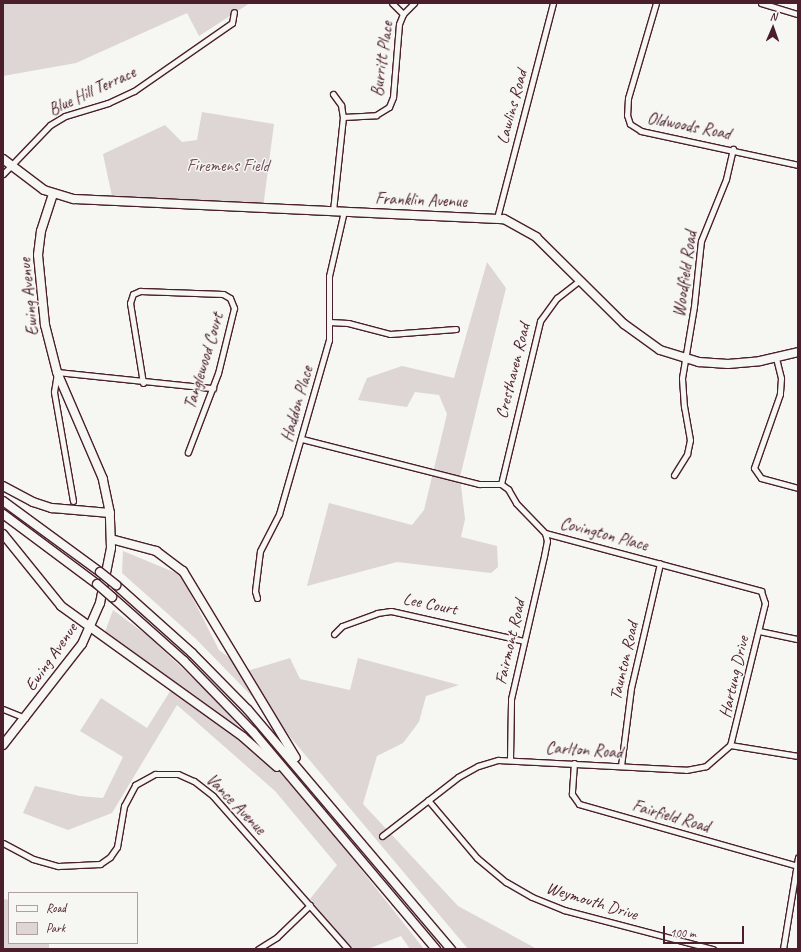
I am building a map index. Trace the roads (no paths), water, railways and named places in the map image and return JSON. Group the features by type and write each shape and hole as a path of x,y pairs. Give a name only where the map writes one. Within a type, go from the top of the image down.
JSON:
{"main road":[{"name":"Franklin Avenue","path":"3,159 53,195 74,199 497,218 513,222 536,237 638,336 660,350 684,359 728,364 776,358 798,352"},
{"name":"Ewing Avenue","path":"3,745 71,661 91,628 106,585 111,539 110,513 98,466 57,372 45,325 38,269 41,231 53,195"},
{"path":"3,486 52,508 110,513"},
{"path":"3,501 116,585 216,677 309,779 451,949"},
{"path":"3,514 97,584 198,675 253,732 436,949"},
{"path":"3,534 50,595 91,628 253,744 304,792"},
{"path":"111,539 156,551 183,571 309,779"}],"street":[{"path":"392,3 403,14"},
{"name":"Burritt Place","path":"343,117 374,115 385,111 391,103 399,24 403,14 414,3"},
{"name":"Lawlins Road","path":"497,218 553,3"},
{"name":"Oldwoods Road","path":"656,3 628,98 627,115 630,124 641,131 733,149 798,165"},
{"path":"761,3 798,14"},
{"name":"Blue Hill Terrace","path":"3,174 54,122 65,116 108,103 134,91 232,23 234,12"},
{"path":"332,94 341,105 343,117 333,211"},
{"name":"Woodfield Road","path":"674,475 687,454 690,440 682,393 684,359 694,306 702,241 726,179 733,149"},
{"name":"Haddon Place","path":"257,598 255,591 260,551 279,514 302,439 329,340 329,276 344,211"},
{"name":"Cresthaven Road","path":"500,484 540,321 557,298 580,280"},
{"name":"Tanglewood Court","path":"143,382 130,303 134,294 140,291 223,294 230,298 234,308 213,388 188,452"},
{"path":"329,322 344,322 390,334 456,329"},
{"path":"776,358 781,378 780,394 754,468 761,478 798,488"},
{"path":"57,372 213,388"},
{"name":"Ewing Avenue","path":"57,372 54,392 73,501"},
{"path":"302,439 472,482 500,484"},
{"name":"Covington Place","path":"500,484 508,489 516,503 545,533 761,591 765,603 759,631"},
{"name":"Fairmont Road","path":"510,760 511,699 546,549 545,533"},
{"name":"Taunton Road","path":"621,766 631,688 660,563"},
{"name":"Lee Court","path":"334,634 342,626 377,613 391,611 524,641"},
{"name":"Hartung Drive","path":"730,745 759,631 798,639"},
{"path":"3,708 25,718"},
{"path":"730,745 798,756"},
{"name":"Carlton Road","path":"382,836 468,771 489,762 510,760 693,770 712,762 730,745"},
{"name":"Fairfield Road","path":"574,763 572,794 579,804 797,866"},
{"name":"Vance Avenue","path":"3,843 33,859 58,866 100,864 110,857 116,847 124,806 136,786 155,774 178,774 194,781 214,796 348,949"},
{"name":"Weymouth Drive","path":"428,800 477,858 506,882 532,897 564,910 713,949"},
{"path":"783,949 798,857"},
{"path":"258,949 277,937 310,905"}],"park label":[{"name":"Firemens Field","path":"228,166"}]}
